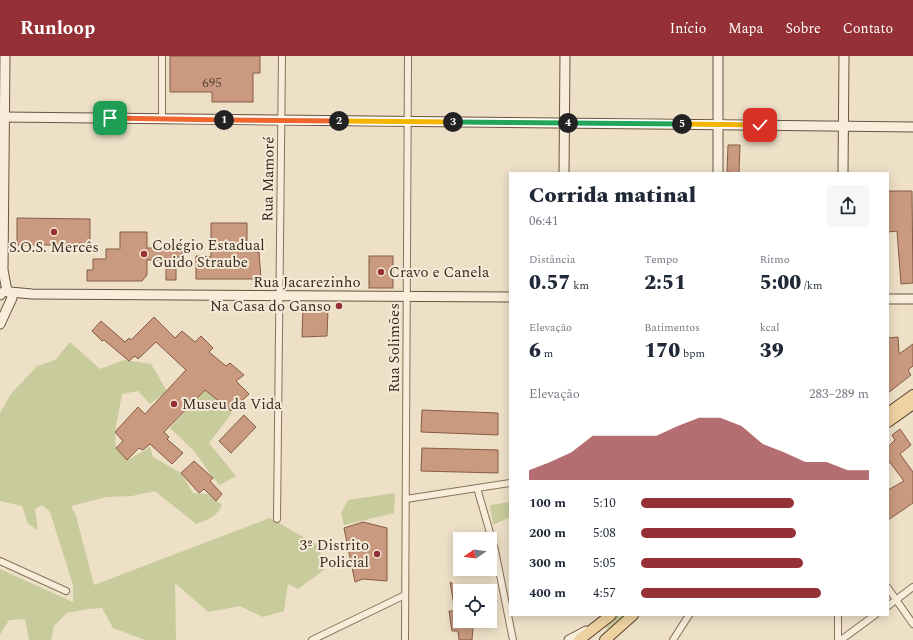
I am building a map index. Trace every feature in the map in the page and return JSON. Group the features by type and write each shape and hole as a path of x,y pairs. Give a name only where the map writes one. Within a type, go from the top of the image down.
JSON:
{"main road":[{"path":"889,412 913,395"},
{"path":"889,421 913,404"},
{"path":"579,640 610,616"},
{"path":"595,627 605,640 632,616"}],"street":[{"path":"0,324 8,296 3,270 2,117 4,56"},
{"path":"162,56 162,119"},
{"name":"Rua Mamoré","path":"277,519 282,56"},
{"name":"Rua Solimões","path":"405,640 408,56"},
{"path":"564,172 565,56"},
{"path":"718,56 718,172"},
{"path":"843,172 844,56"},
{"path":"2,117 913,127"},
{"name":"Rua Jacarezinho","path":"8,296 32,294 509,297"},
{"path":"0,300 5,304 8,296"},
{"path":"889,299 913,299"},
{"path":"406,499 509,483"},
{"path":"477,488 495,550 513,640"},
{"path":"0,561 66,591"},
{"path":"889,605 913,587"},
{"path":"889,590 913,624"},
{"path":"312,640 405,595"},
{"path":"673,640 688,616"},
{"path":"838,616 840,640"},
{"path":"840,640 874,616"},
{"path":"569,640 595,627"}],"green space":[{"path":"70,342 100,369 124,360 151,364 167,391 150,404 138,391 122,394 115,432 116,448 128,460 150,447 153,457 181,473 193,493 207,494 222,505 214,515 196,524 155,491 132,496 106,497 71,506 76,516 94,585 270,518 319,546 324,570 298,589 288,584 284,611 263,617 240,606 208,612 175,583 176,640 145,640 113,628 102,608 67,613 54,626 51,640 29,640 25,619 9,620 0,635 0,569 73,602 73,585 50,512 42,505 35,509 38,530 28,524 22,506 0,501 0,413 11,394 37,366 55,360"},
{"path":"205,390 232,413 209,443 236,476 220,485 213,478 195,452 170,428"},
{"path":"395,493 394,513 344,525 341,513 348,500"},
{"path":"509,502 509,517 493,525 490,505"},
{"path":"616,616 625,616 608,630 604,625"}],"building":[{"path":"170,56 260,56 260,73 253,73 253,102 212,102 212,92 170,92"},
{"path":"728,145 740,145 739,172 727,172"},
{"path":"889,191 912,191 913,283 901,284 897,231 889,232"},
{"name":"S.O.S. Mercês","path":"17,218 90,219 90,245 17,245"},
{"path":"211,223 247,223 247,251 259,252 261,279 196,279 196,256 211,257"},
{"name":"Colégio Estadual Guido Straube","path":"120,232 147,232 147,248 166,248 166,245 176,245 176,251 182,251 182,257 176,257 176,280 166,280 166,260 147,260 147,275 142,281 87,281 87,270 93,270 93,259 106,259 106,249 120,249"},
{"name":"Cravo e Canela","path":"369,256 393,256 393,288 369,288"},
{"path":"303,305 313,305 313,310 328,309 327,336 302,337"},
{"path":"154,317 175,338 182,331 195,342 201,336 213,348 209,352 226,366 230,363 244,375 236,381 249,394 231,411 205,390 164,432 169,437 167,439 183,453 172,464 150,444 143,450 139,448 127,460 116,448 123,441 115,432 138,407 145,414 186,370 156,342 138,359 135,356 129,361 104,340 102,341 92,331 101,321 125,342 129,338 131,340"},
{"path":"898,337 899,354 913,344 913,366 908,370 911,375 889,392 889,338"},
{"path":"422,410 498,413 498,435 421,432"},
{"path":"244,415 256,427 231,453 219,441"},
{"path":"900,429 911,445 900,454 913,472 913,503 889,519 889,489 904,481 889,461 889,446 895,440 892,435"},
{"path":"422,448 498,450 498,473 421,471"},
{"path":"194,461 213,478 210,481 222,494 216,501 204,489 199,493 181,473"},
{"name":"3º Distrito Policial","path":"363,522 387,528 387,581 363,579 355,582 344,528"},
{"path":"450,582 453,584 453,599"},
{"path":"449,611 453,611 453,628 473,628 472,640 459,640 458,631 452,631"}],"place":[{"name":"S.O.S. Mercês","path":"54,232"},
{"name":"Colégio Estadual Guido Straube","path":"144,254"},
{"name":"Cravo e Canela","path":"381,272"},
{"name":"Na Casa do Ganso","path":"339,306"},
{"name":"Museu da Vida","path":"174,404"},
{"name":"3º Distrito Policial","path":"377,554"}],"route":[{"path":"110,118 760,125"}]}
